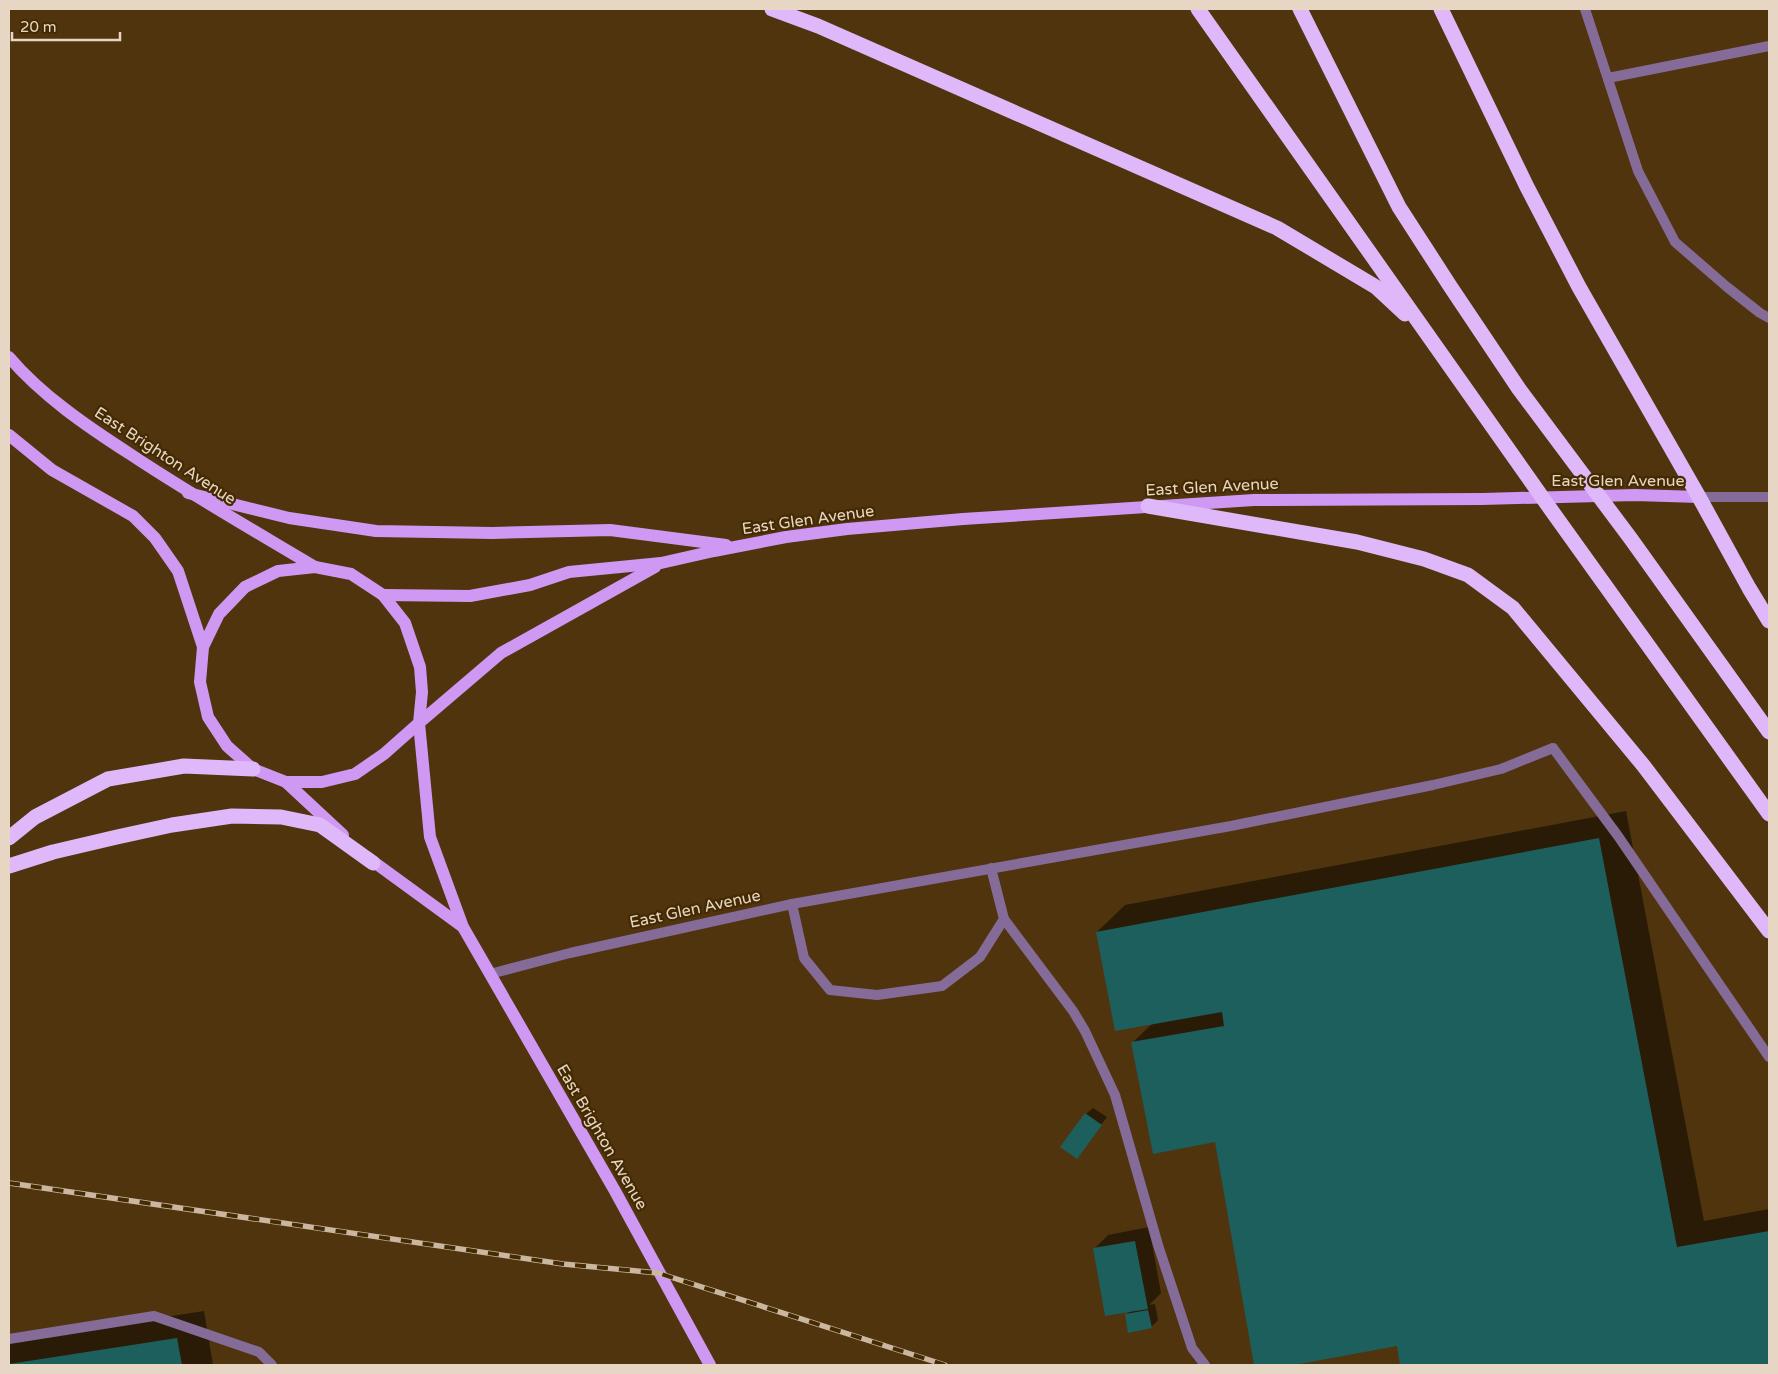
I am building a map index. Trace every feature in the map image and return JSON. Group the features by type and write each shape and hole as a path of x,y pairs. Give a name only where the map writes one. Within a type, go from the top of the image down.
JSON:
{"highway":[{"path":"772,9 835,33 1277,228 1376,287 1427,334"},
{"path":"1198,9 1769,814"},
{"path":"1300,9 1399,207 1445,278 1519,389 1631,539 1769,732"},
{"path":"1441,9 1528,187 1579,286 1699,497 1748,588 1769,621"},
{"path":"1148,506 1357,542 1424,559 1468,575 1513,608 1525,622 1643,765 1769,931"},
{"path":"9,838 35,817 108,779 184,766 253,769"},
{"path":"9,866 53,852 117,837 172,825 232,816 281,817 320,826 373,863"}],"main road":[{"name":"East Brighton Avenue","path":"9,356 20,369 83,424 188,493 315,567"},
{"path":"9,435 52,470 133,516 155,538 178,571 203,647"},
{"path":"188,493 289,518 376,531 492,533 610,530 736,546"},
{"name":"East Glen Avenue","path":"383,594 470,596 530,586 569,572 661,563 786,537 847,529 1148,506 1254,500 1482,499 1635,495 1699,497"},
{"name":"East Glen Avenue","path":"286,782 322,782 355,774 384,754 501,653 661,563"},
{"path":"286,782 253,769 227,746 208,717 200,682 203,647 219,614 245,587 278,571 315,567 351,574 383,594"},
{"name":"East Brighton Avenue","path":"383,594 405,623 420,667 422,692 419,723 430,837 463,927 615,1191 709,1363"},
{"name":"East Brighton Avenue","path":"286,782 373,863 463,927"}],"street":[{"path":"1586,9 1638,171 1675,242 1733,292 1769,318"},
{"path":"1608,78 1769,46"},
{"name":"East Glen Avenue","path":"1699,497 1769,497"},
{"name":"East Glen Avenue","path":"490,974 570,953 792,904 1231,826 1433,785 1501,769 1553,748 1618,836 1769,1057"},
{"path":"991,868 1004,919 1073,1011 1085,1031 1115,1095 1170,1283 1192,1348 1205,1365"},
{"path":"792,904 804,958 830,990 877,995 942,986 980,957 1004,919"},
{"path":"9,1340 154,1316 259,1352 272,1365"}],"building":[{"path":"1599,838 1677,1247 1769,1231 1769,1365 1400,1365 1397,1346 1294,1365 1254,1365 1215,1142 1153,1154 1131,1042 1224,1026 1222,1012 1115,1031 1096,932"},
{"path":"1085,1113 1102,1125 1077,1159 1060,1147"},
{"path":"1135,1241 1148,1309 1105,1316 1093,1248"},
{"path":"1148,1310 1152,1328 1128,1333 1125,1314"},
{"path":"177,1338 182,1365 9,1365 9,1364"}],"railway":[{"path":"9,1183 563,1264 658,1273 945,1365"}]}
